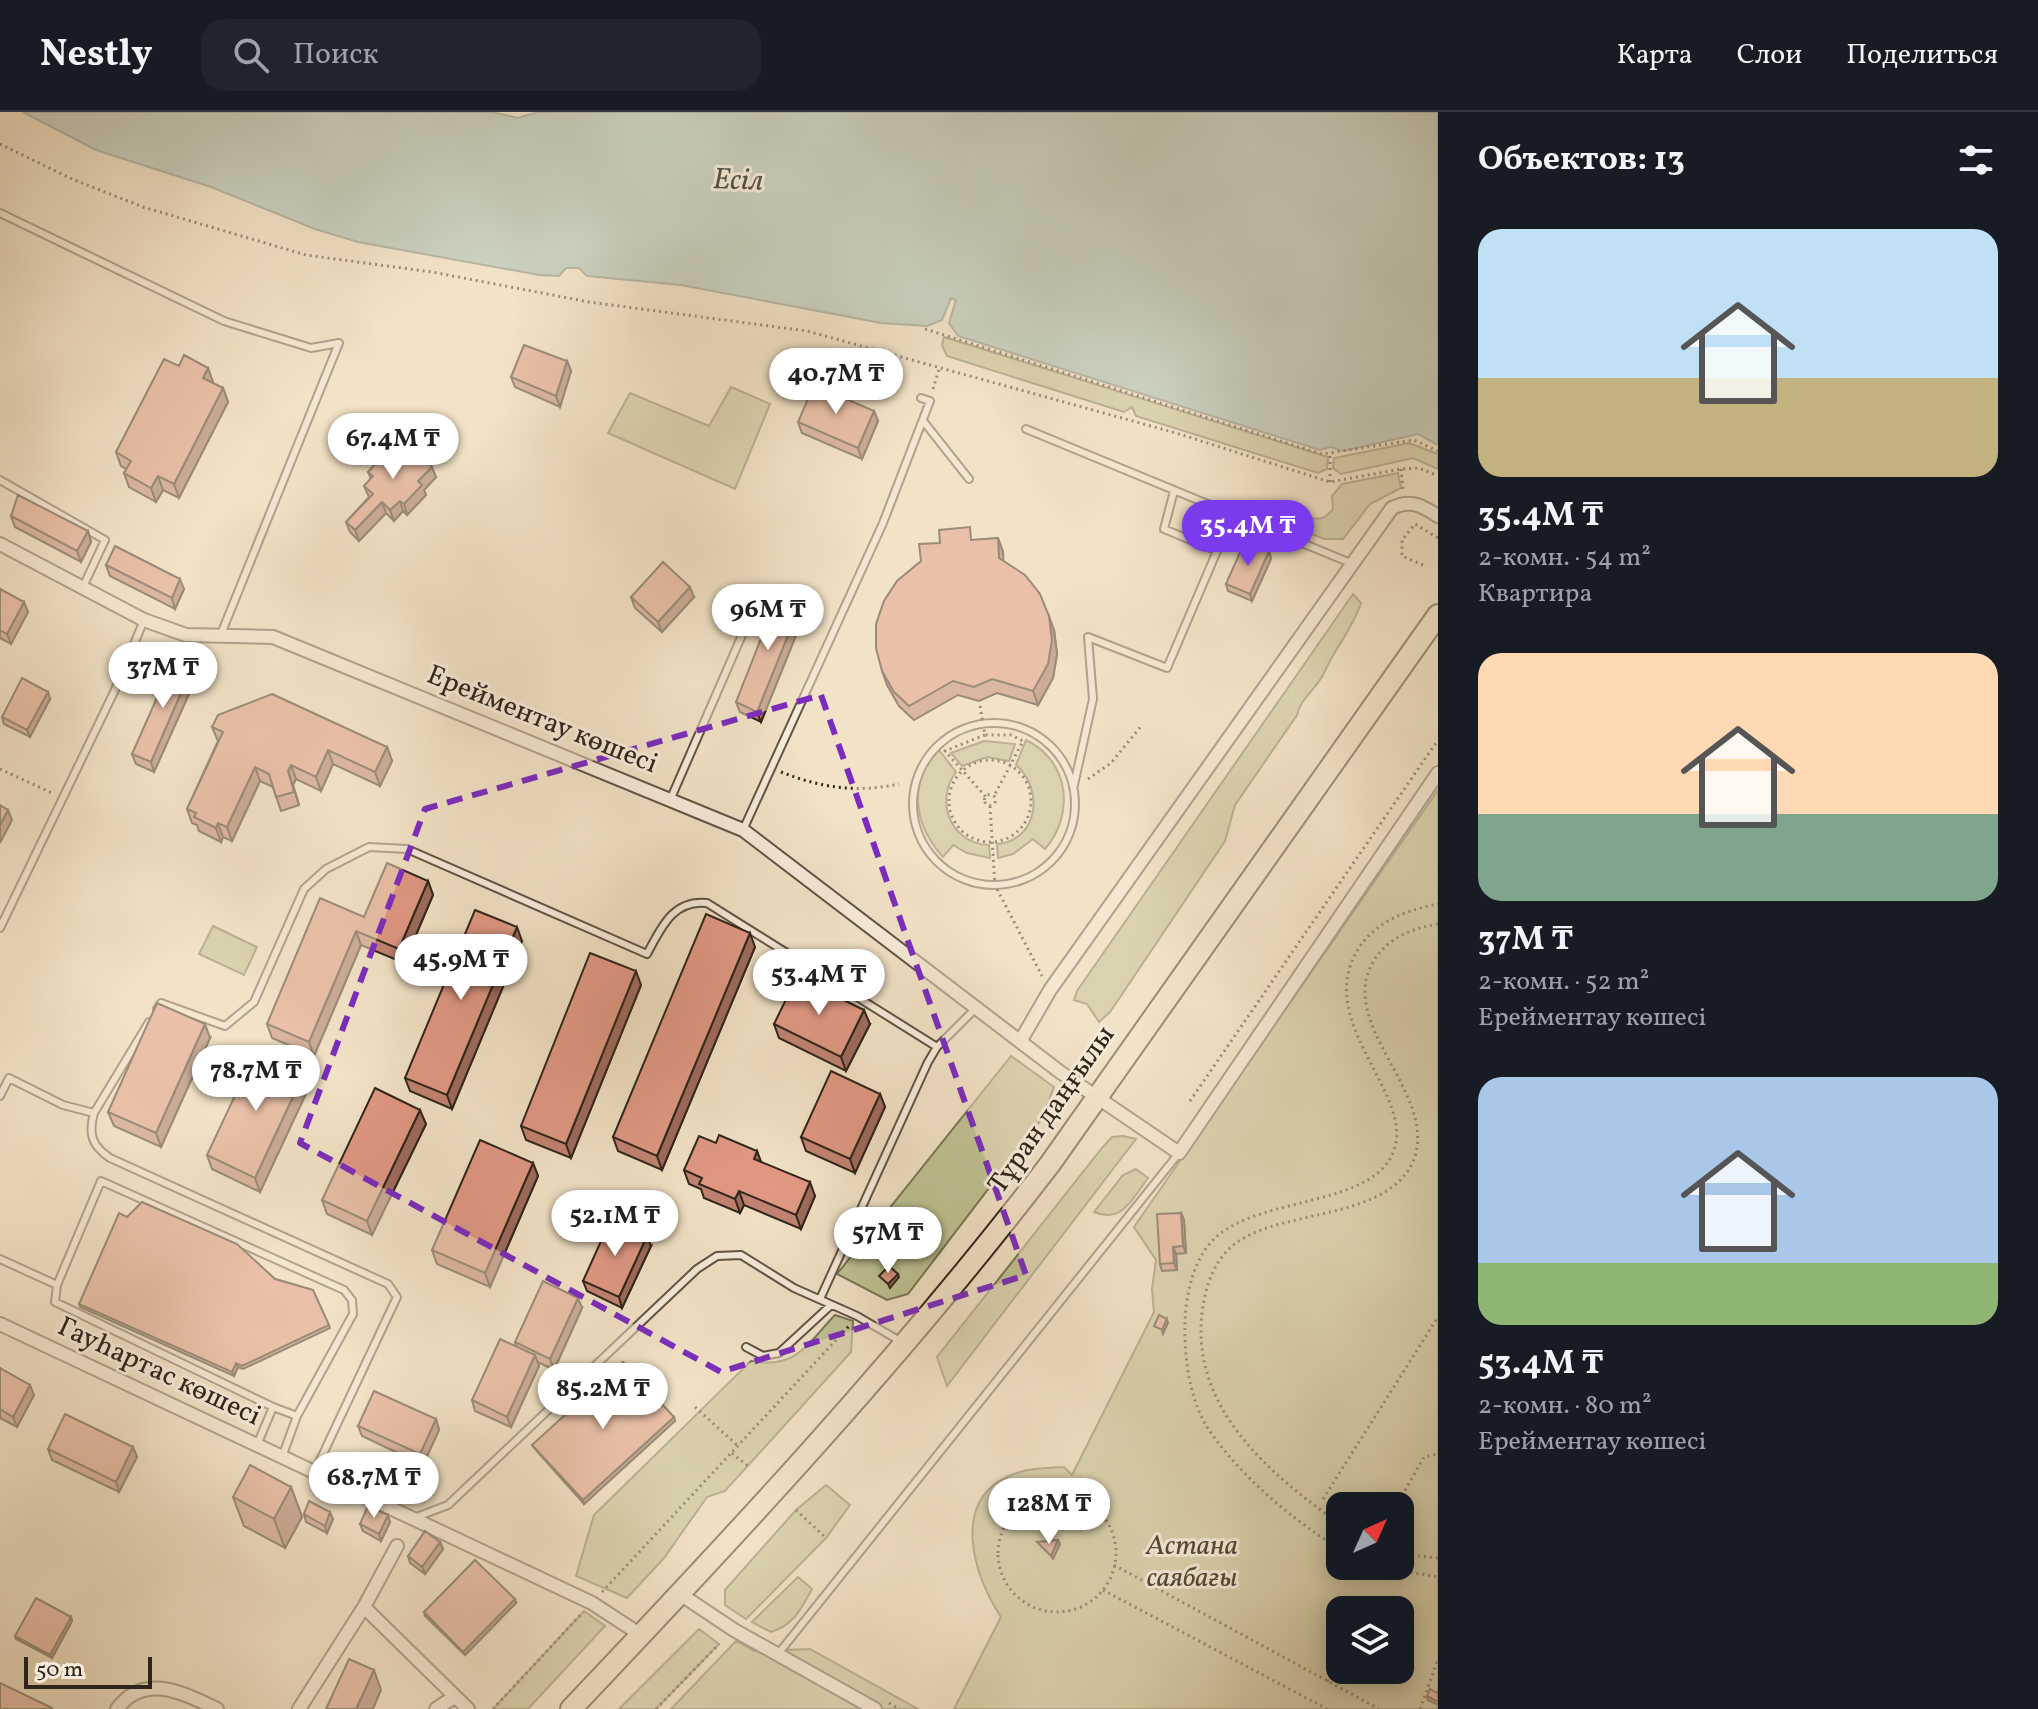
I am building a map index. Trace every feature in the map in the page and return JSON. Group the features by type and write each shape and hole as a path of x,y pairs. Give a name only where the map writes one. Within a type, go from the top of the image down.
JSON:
{"main road":[{"name":"Тұран даңғылы","path":"571,1709 680,1594 1004,1225 1438,615"}],"street":[{"path":"1021,1040 1050,990 1392,508 1405,502 1438,516"},
{"name":"Ерейментау көшесі","path":"0,544 144,620 186,635 273,637 743,830 1096,1096 1179,1153"},
{"path":"1179,1153 1438,773"},
{"name":"Гауhартас көшесі","path":"0,1324 592,1603 641,1635"},
{"path":"299,1709 364,1607 397,1546"},
{"path":"680,1594 875,1709"},
{"path":"364,1607 468,1709"},
{"path":"117,1709 125,1698 150,1686 179,1691 217,1709"},
{"path":"436,1709 454,1697"}],"lane":[{"path":"0,213 224,321 311,348 339,343 221,634"},
{"path":"743,830 883,523 924,422 930,401 921,398"},
{"path":"924,422 969,479"},
{"path":"1026,429 1353,564"},
{"path":"0,480 105,540 83,587"},
{"path":"1074,785 1065,763 1050,744 1030,731 1008,723 965,727 933,749 922,765 912,802 913,821 923,847 942,867 965,881 996,886 1017,883 1040,872 1058,856 1073,822 1074,785 1093,699 1088,637 1167,668 1217,551 1164,529 1174,491"},
{"path":"671,798 760,594"},
{"path":"0,928 114,692 144,620"},
{"path":"314,1473 397,1297 388,1284 110,1158 92,1140 90,1127 94,1113 161,1003 225,1026 254,1002 304,889 326,869 369,847 407,849 647,954 665,920 677,909 694,902 707,903 937,1047"},
{"path":"820,1299 937,1047 978,1006"},
{"path":"0,1096 9,1078 63,1105 94,1113"},
{"path":"778,1654 1179,1153"},
{"path":"282,1457 297,1416 353,1314 352,1300 344,1290 101,1181 57,1285 55,1302 297,1416"},
{"path":"414,1518 448,1505 697,1269 717,1256 741,1255 903,1343"},
{"path":"0,1259 57,1285"},
{"path":"746,1347 763,1356 779,1353 831,1305"},
{"path":"257,1445 273,1407"}],"path":[{"path":"0,144 72,179 143,207 306,255 432,272 589,302 807,331 1176,433 1330,482 1401,469 1419,468 1436,475"},
{"path":"925,329 1330,454 1414,440 1438,451"},
{"path":"930,401 939,368"},
{"path":"1330,454 1330,482"},
{"path":"1401,469 1405,502"},
{"path":"1423,565 1402,556 1402,540 1415,524 1438,538"},
{"path":"980,706 985,735"},
{"path":"1074,785 1111,763 1142,725"},
{"path":"990,806 996,801 994,796 1023,741 1011,735 985,735 945,751 986,797 986,803 990,806 996,886 1050,990"},
{"path":"1190,1101 1438,740"},
{"path":"987,760 1010,766 1024,778 1031,805 1019,830 994,843 969,837 952,818 949,793 961,771 987,760"},
{"path":"770,767 810,783 843,790 899,784"},
{"path":"0,769 62,798"},
{"path":"986,797 994,796"},
{"path":"1326,1538 1250,1477 1206,1425 1187,1365 1185,1307 1193,1273 1215,1238 1271,1209 1374,1178 1387,1166 1396,1147 1393,1115 1348,1010 1347,976 1365,938 1390,918 1438,904"},
{"path":"1326,1513 1270,1469 1235,1430 1219,1405 1207,1376 1202,1345 1204,1304 1214,1267 1236,1243 1268,1228 1365,1201 1397,1185 1408,1171 1416,1153 1411,1106 1370,1018 1365,992 1370,966 1384,945 1414,928 1438,924"},
{"path":"1323,1499 1438,1317"},
{"path":"493,1709 853,1321"},
{"path":"695,1407 738,1446"},
{"path":"732,1453 749,1467"},
{"path":"1404,1492 1424,1457 1438,1454"},
{"path":"1056,1494 1075,1497 1093,1506 1106,1521 1114,1538 1114,1565 1103,1590 1085,1605 1067,1611 1048,1611 1029,1605 1014,1594 1003,1578 998,1559 999,1540 1006,1522 1019,1507 1036,1498 1056,1494"},
{"path":"796,1510 826,1538"},
{"path":"1414,1555 1438,1558"},
{"path":"1114,1565 1326,1680"},
{"path":"1414,1573 1438,1577"},
{"path":"1103,1590 1327,1709"},
{"path":"656,1709 719,1644"},
{"path":"1420,1709 1438,1659"},
{"path":"1333,1684 1379,1709"}],"highlighted area":[{"path":"821,695 1026,1275 721,1372 300,1143 425,809"}],"green space":[{"path":"944,337 1328,457 1327,469 1318,473 1136,416 1132,407 1124,412 947,356 942,345"},
{"path":"731,387 770,404 735,489 608,433 630,393 709,426"},
{"path":"1409,443 1438,454 1438,469 1413,458 1341,474 1333,468 1334,458"},
{"path":"1398,473 1401,488 1370,504 1343,539 1324,539 1297,528 1298,513 1317,519 1329,514 1333,509 1332,496 1342,484"},
{"path":"1353,594 1361,603 1353,621 1322,677 1235,805 1225,841 1110,1012 1099,1022 1087,1004 1074,1000 1077,991"},
{"path":"1026,740 1041,750 1059,775 1064,806 1061,821 1045,849 1033,839 1013,854 998,858 997,844 1022,833 1033,812 1031,787 1016,765"},
{"path":"984,741 1015,744 1009,761 987,757 962,766 951,753"},
{"path":"939,750 956,772 947,796 950,819 965,837 989,845 990,858 967,853 953,845 943,857 926,832 918,804 918,790 922,776"},
{"name":"Астана саябағы","path":"1438,790 1438,1709 954,1709 1001,1617 991,1601 976,1562 973,1521 979,1503 991,1488 1016,1473 1064,1467 1072,1475 1154,1312 1152,1289 1156,1260 1134,1227"},
{"path":"213,926 257,947 244,975 199,954"},
{"path":"1011,1056 1054,1087 1041,1120 908,1294 887,1300 837,1274"},
{"path":"1112,1137 1136,1139 947,1386 937,1357 1102,1148"},
{"path":"1136,1169 1148,1178 1132,1201 1112,1215 1094,1212 1123,1175"},
{"path":"835,1315 853,1321 851,1352 725,1491 707,1497 664,1558 627,1598 576,1576 594,1515 751,1361 767,1363 790,1358 808,1345"},
{"path":"826,1485 850,1505 826,1538 746,1619 725,1605 725,1590 796,1510"},
{"path":"798,1577 812,1589 791,1621 771,1632 752,1622"},
{"path":"584,1611 605,1626 528,1709 493,1709"},
{"path":"699,1629 719,1644 656,1709 619,1709"},
{"path":"736,1641 754,1651 810,1649 918,1709 671,1709"}],"water":[{"name":"Есіл","path":"23,112 492,112 518,118 538,112 1438,112 1438,445 1418,434 1343,451 1331,447 1320,450 958,336 949,323 956,300 951,298 942,320 927,326 881,323 681,285 587,276 579,268 566,268 559,276 539,275 358,242 315,229 211,187 96,150"}],"building":[{"path":"524,345 567,361 556,396 511,377"},
{"path":"184,355 208,368 203,378 223,388 174,484 158,476 151,488 124,473 131,461 116,452 164,359 179,366"},
{"path":"814,385 874,411 858,448 798,422"},
{"path":"406,442 413,449 417,444 428,453 423,458 432,467 418,481 422,485 404,504 400,501 390,510 382,502 355,530 346,522 373,494 364,486 373,476 368,472 387,451 392,456"},
{"path":"18,495 88,531 77,551 11,516"},
{"path":"970,527 971,540 998,538 999,558 1025,575 1040,594 1049,616 1052,640 1048,664 1033,691 992,679 974,687 953,681 909,706 894,692 882,671 876,648 876,624 884,601 897,581 921,561 919,544 940,543 939,530"},
{"path":"1245,541 1269,551 1250,594 1226,584"},
{"path":"115,546 180,579 172,598 106,565"},
{"path":"663,562 690,587 658,622 631,597"},
{"path":"0,589 24,602 7,634 0,630"},
{"path":"779,593 801,603 757,712 736,702"},
{"path":"175,657 193,665 151,762 132,754"},
{"path":"22,678 48,692 27,730 2,717"},
{"path":"272,694 387,747 375,772 328,750 316,777 291,765 288,771 294,792 276,797 269,774 255,767 227,827 218,823 216,828 194,817 196,813 187,809 223,732 212,727 218,715"},
{"path":"0,805 8,810 0,825"},
{"path":"387,863 428,881 399,949 356,931 309,1042 267,1024 320,898 364,917"},
{"path":"475,910 517,927 447,1095 405,1078"},
{"path":"706,914 750,933 657,1156 613,1137"},
{"path":"590,953 636,971 566,1144 521,1126"},
{"path":"797,977 864,1010 841,1057 774,1024"},
{"path":"157,1003 205,1024 156,1133 108,1112"},
{"path":"257,1049 305,1071 255,1178 207,1155"},
{"path":"831,1071 880,1094 850,1159 801,1137"},
{"path":"375,1088 420,1110 367,1221 322,1200"},
{"path":"719,1135 757,1151 754,1159 810,1182 796,1215 739,1191 735,1199 699,1184 702,1178 684,1170 699,1136 716,1143"},
{"path":"480,1140 533,1163 485,1273 432,1250"},
{"path":"142,1202 237,1244 275,1279 313,1290 329,1325 242,1366 236,1363 232,1372 79,1304 119,1213 127,1217"},
{"path":"1181,1213 1183,1246 1173,1247 1174,1263 1160,1264 1157,1214"},
{"path":"611,1219 647,1236 619,1297 583,1281"},
{"path":"889,1266 898,1274 888,1284 879,1276"},
{"path":"543,1281 578,1298 550,1359 515,1342"},
{"path":"1159,1315 1167,1319 1162,1330 1154,1326"},
{"path":"500,1339 535,1355 507,1417 472,1400"},
{"path":"623,1362 674,1417 583,1500 532,1445"},
{"path":"0,1368 30,1385 13,1417 0,1409"},
{"path":"374,1391 436,1419 420,1454 358,1426"},
{"path":"65,1414 133,1447 116,1482 48,1449"},
{"path":"250,1465 291,1487 274,1519 233,1497"},
{"path":"309,1501 330,1512 325,1526 304,1514"},
{"path":"368,1506 388,1515 379,1534 360,1524"},
{"path":"425,1531 440,1542 422,1567 408,1556"},
{"path":"1058,1540 1051,1556 1037,1542"},
{"path":"475,1560 515,1599 463,1652 424,1612"},
{"path":"36,1598 71,1617 50,1655 15,1636"},
{"path":"349,1659 374,1670 356,1709 326,1709"},
{"path":"0,1683 52,1708 52,1709 0,1709"},
{"path":"1430,1689 1437,1693 1438,1690 1438,1702 1427,1696"}]}
